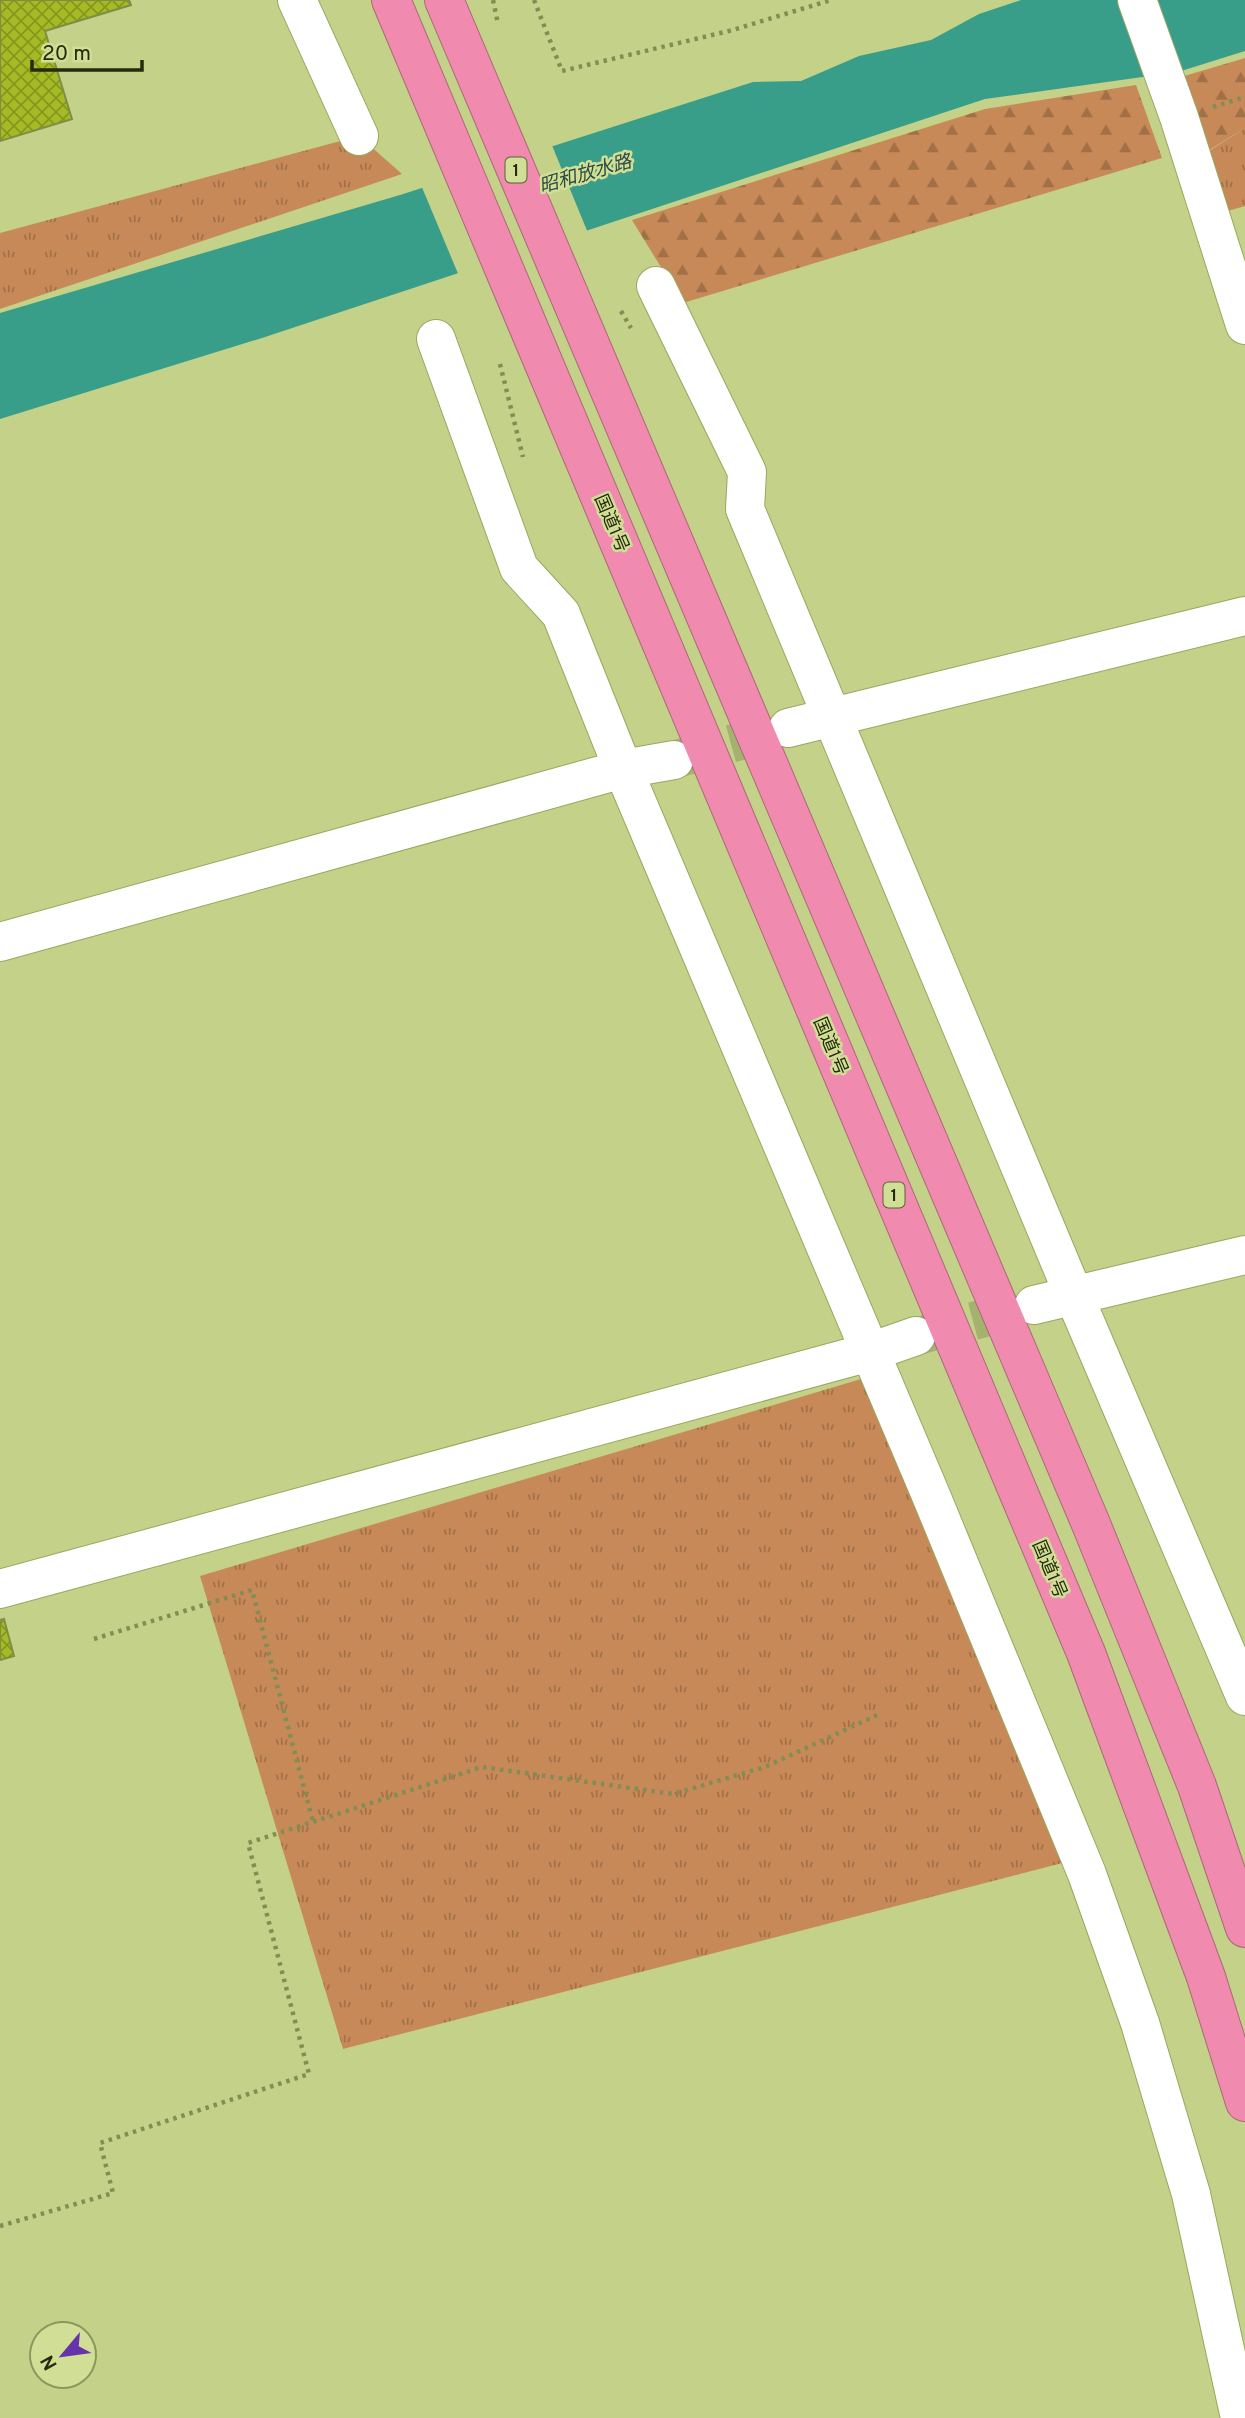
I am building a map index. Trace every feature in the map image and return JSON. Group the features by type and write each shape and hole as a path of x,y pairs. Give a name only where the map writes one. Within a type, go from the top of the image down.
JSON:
{"highway":[{"name":"国道1号","path":"391,0 1086,1653 1192,1940 1245,2102"},
{"name":"1","path":"444,0 1091,1524 1197,1786 1245,1928"}],"street":[{"path":"297,0 359,136"},
{"path":"1137,0 1168,91 1229,221 1245,326"},
{"path":"656,286 747,472 745,509 1074,1297 1245,1696"},
{"path":"436,339 519,568 561,614 622,769 870,1352 1082,1862 1140,2023 1191,2194 1240,2418"},
{"path":"788,728 1245,616"},
{"path":"0,942 622,769 674,760"},
{"path":"1034,1305 1245,1255"},
{"path":"0,1588 870,1352 916,1336"}],"path":[{"path":"534,0 562,71 733,30 831,0"},
{"path":"94,1639 252,1590 313,1822"},
{"path":"0,2226 113,2193 100,2143 309,2074 248,1843 482,1767 673,1794 765,1767 877,1715"}],"green space":[{"path":"1245,58 1245,128 1203,154 1181,77"},
{"path":"1136,85 1162,158 683,303 632,220 985,109"},
{"path":"1245,128 1245,206 1221,213 1209,151"},
{"path":"359,136 402,174 0,309 0,233"},
{"path":"861,1379 1070,1861 343,2049 200,1576"}],"water":[{"name":"昭和放水路","path":"1021,0 1245,0 1245,51 1178,72 985,99 262,338 0,419 0,313 400,195 753,82 801,81 859,56 931,40 979,14"}],"pier":[{"path":"551,143 588,233 459,276 421,185"}],"building":[{"path":"0,0 129,0 131,5 45,31 72,119 0,141"},
{"path":"4,1619 14,1656 0,1660 0,1620"}],"tunnel":[{"path":"676,759 788,728"},
{"path":"918,1336 1032,1305"}]}
